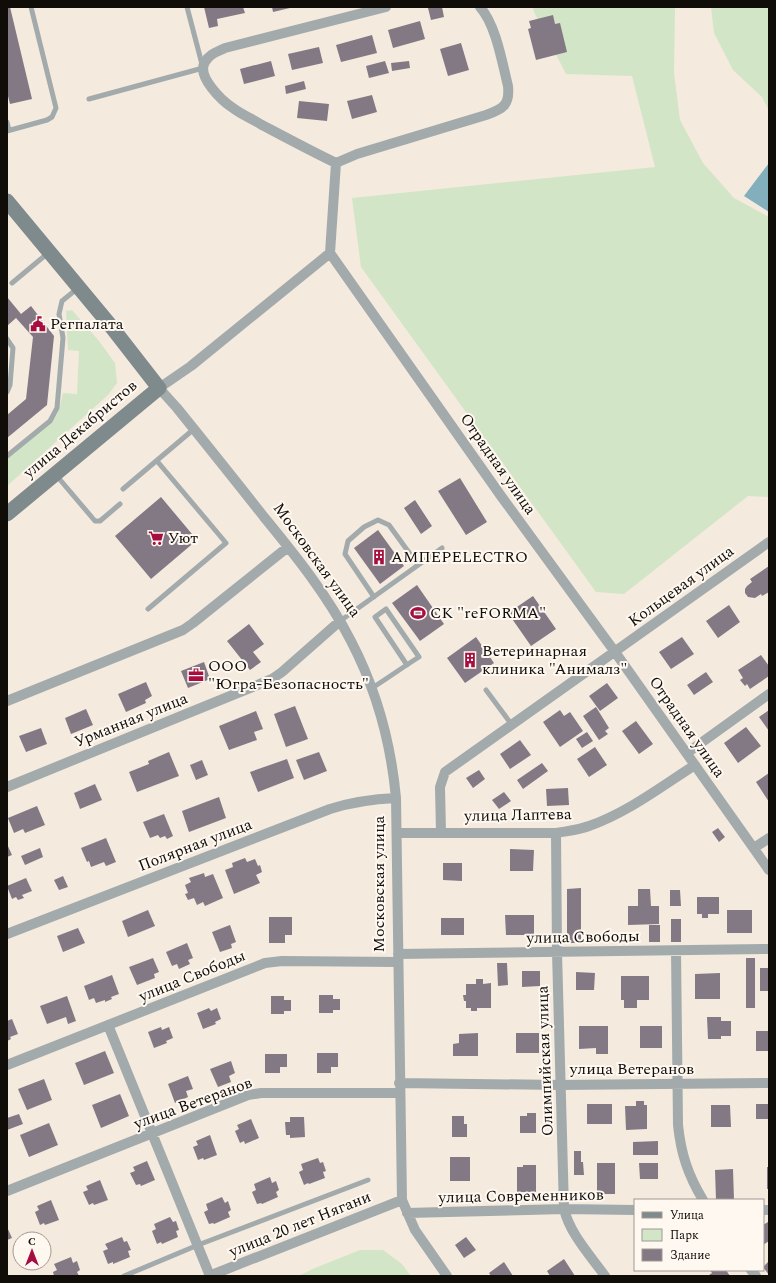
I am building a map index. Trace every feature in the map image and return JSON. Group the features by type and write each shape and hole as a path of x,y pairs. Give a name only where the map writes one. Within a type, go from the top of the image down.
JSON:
{"main road":[{"name":"Московская улица","path":"7,201 110,325 159,388"},
{"name":"улица Декабристов","path":"7,514 159,388"}],"street":[{"path":"336,164 300,146 234,109 212,88 205,77 204,65 212,54 225,48 386,7"},
{"path":"336,164 357,154 486,115 498,110 506,104 510,96 506,79 491,24 486,14 480,7"},
{"path":"159,388 191,366 330,253 336,164"},
{"name":"Отрадная улица","path":"330,253 501,496 615,652 769,870"},
{"name":"Московская улица","path":"159,388 194,429 321,591 340,621 362,663 372,688 390,755 396,798 399,1083 402,1200 415,1230 447,1276"},
{"name":"Кольцевая улица","path":"441,832 440,787 445,772 769,542"},
{"path":"7,701 182,630 193,623 288,547"},
{"name":"Урманная улица","path":"7,787 272,679 340,621"},
{"path":"687,753 769,694"},
{"name":"улица Лаптева","path":"397,833 556,833 575,830 604,820 620,812 695,765"},
{"name":"Полярная улица","path":"7,934 330,809 348,803 396,798"},
{"name":"Олимпийская улица","path":"556,833 557,952 564,1209 572,1230 605,1276"},
{"path":"754,848 769,838"},
{"name":"улица Свободы","path":"7,1065 265,963 282,961 557,952 769,949"},
{"path":"676,950 678,1125 682,1153 691,1178 702,1199"},
{"path":"108,1025 210,1276"},
{"name":"улица Ветеранов","path":"399,1083 560,1085 769,1083"},
{"name":"улица Ветеранов","path":"7,1191 248,1095 261,1093 400,1093"},
{"name":"улица 20 лет Нягани","path":"210,1276 402,1200"},
{"name":"улица Современников","path":"407,1213 564,1209 634,1210"}],"lane":[{"path":"7,122 8,131 47,120 52,117 56,108 31,7"},
{"path":"89,99 204,65 187,7"},
{"path":"12,283 48,252"},
{"path":"7,456 50,421 57,408 63,338 59,314 62,301 78,288"},
{"path":"7,339 13,348 10,385 7,392"},
{"path":"123,489 194,429"},
{"path":"148,609 226,543 157,461"},
{"path":"55,474 95,521 100,521 120,504"},
{"path":"374,597 345,554 348,541 364,527 378,520 389,525 418,565"},
{"path":"340,621 442,548"},
{"path":"372,688 419,656 386,609 375,617 407,664"},
{"path":"486,690 512,725"},
{"path":"124,1276 198,1245 368,1180"}],"green space":[{"path":"533,7 675,7 674,73 680,120 703,163 734,198 769,217 769,497 748,496 624,594 596,592 361,267 352,198 655,167 632,76 566,74 534,12"},
{"path":"711,7 769,7 769,111 762,97 733,70 714,33"},
{"path":"72,310 99,341 115,363 117,383 108,395 7,486 7,457 56,416 63,393 77,394 79,351 68,350 66,311"},
{"path":"360,1250 383,1250 402,1264 411,1276 298,1276 315,1268"}],"water":[{"path":"769,163 769,212 744,196"}],"building":[{"path":"7,7 10,7 32,99 10,104 7,92"},
{"path":"204,7 243,7 245,13 217,19 218,26 209,28"},
{"path":"272,7 290,7 290,8 273,12"},
{"path":"442,7 444,17 431,20 428,8"},
{"path":"553,15 555,24 560,23 567,52 536,60 528,29 531,28 529,21"},
{"path":"420,21 425,39 393,48 388,30"},
{"path":"372,35 377,53 341,62 336,45"},
{"path":"461,43 469,70 448,76 440,49"},
{"path":"319,47 323,63 292,70 288,54"},
{"path":"271,61 275,76 244,84 240,69"},
{"path":"385,61 389,73 369,78 366,66"},
{"path":"409,61 410,68 392,71 391,63"},
{"path":"304,81 306,89 286,94 285,86"},
{"path":"372,95 377,112 352,119 347,101"},
{"path":"299,101 329,104 327,121 297,118"},
{"path":"7,297 21,314 31,306 54,336 47,405 7,438 7,415 26,399 33,337 16,318 7,326"},
{"path":"460,478 487,522 466,535 438,491"},
{"name":"Уют","path":"161,497 197,540 151,579 115,536"},
{"path":"415,500 432,526 421,534 404,508"},
{"name":"АМПЕРELECTRO","path":"378,530 404,566 380,584 354,548"},
{"path":"769,566 769,592 762,596 761,594 755,598 748,597 745,593 745,589 752,582 750,579"},
{"name":"СК \"reFORMA\"","path":"417,585 444,624 420,641 392,603"},
{"path":"533,596 556,629 531,646 508,613"},
{"path":"729,605 740,622 718,638 706,621"},
{"path":"249,624 264,644 253,652 261,662 250,670 227,641"},
{"name":"Ветеринарная клиника \"Анималз\"","path":"476,637 494,663 465,683 447,658"},
{"path":"682,637 694,654 671,669 659,652"},
{"path":"761,655 769,666 769,676 750,689 747,684 745,686 740,680 743,678 738,670"},
{"path":"204,662 210,679 188,688 181,671"},
{"path":"706,672 713,682 694,695 687,685"},
{"path":"146,682 152,696 145,700 146,703 126,712 118,694"},
{"path":"607,683 618,698 600,711 589,696"},
{"path":"295,706 308,739 286,747 274,714"},
{"path":"596,707 609,728 605,731 608,734 599,740 583,716"},
{"path":"86,709 93,725 71,734 65,718"},
{"path":"560,710 564,716 570,712 583,731 560,747 543,722"},
{"path":"769,710 769,731 759,717"},
{"path":"256,711 263,729 254,732 257,740 229,750 219,726"},
{"path":"636,721 653,744 639,754 622,731"},
{"path":"746,727 761,746 738,763 724,743"},
{"path":"41,728 47,744 26,752 19,736"},
{"path":"587,732 593,741 582,748 576,739"},
{"path":"520,740 531,755 510,769 500,754"},
{"path":"595,747 607,765 589,777 577,759"},
{"path":"169,752 179,776 137,792 129,772 149,764 148,761"},
{"path":"319,752 327,771 304,780 296,760"},
{"path":"287,759 294,778 258,792 250,772"},
{"path":"202,760 208,775 196,780 190,765"},
{"path":"542,763 548,771 523,789 517,780"},
{"path":"479,770 485,779 473,788 466,778"},
{"path":"769,773 769,802 756,782"},
{"path":"95,784 102,800 80,809 74,793"},
{"path":"568,788 569,805 547,806 546,789"},
{"path":"504,792 511,801 499,809 492,800"},
{"path":"219,797 226,818 189,832 182,811"},
{"path":"37,806 45,825 25,833 23,829 14,833 8,818"},
{"path":"164,814 173,836 167,839 165,836 160,838 158,835 150,838 143,822"},
{"path":"718,828 725,837 719,842 712,832"},
{"path":"106,838 116,862 106,866 104,862 91,867 89,861 87,862 81,848"},
{"path":"7,844 12,855 7,857"},
{"path":"40,848 43,857 25,865 21,856"},
{"path":"510,849 534,850 533,871 510,871"},
{"path":"245,858 247,862 255,859 258,866 260,865 262,872 256,875 260,883 234,894 225,870 233,867 232,863"},
{"path":"443,863 462,863 462,881 443,880"},
{"path":"204,873 205,877 213,874 223,898 205,906 203,902 197,905 194,898 188,900 185,894 188,893 185,885 191,882 189,878"},
{"path":"63,876 68,887 59,890 54,880"},
{"path":"26,878 32,891 22,895 24,898 18,900 16,897 12,899 7,886"},
{"path":"581,888 581,943 567,943 567,889"},
{"path":"638,889 650,889 651,906 659,906 659,924 628,925 628,906 638,906"},
{"path":"670,890 680,890 681,906 670,906"},
{"path":"697,897 719,897 719,914 708,914 708,918 702,918 702,914 697,914"},
{"path":"148,910 155,926 128,937 122,921"},
{"path":"727,910 752,910 752,933 727,933"},
{"path":"505,915 534,915 534,935 506,935"},
{"path":"269,917 292,917 292,935 285,935 285,943 269,943"},
{"path":"441,918 464,918 464,935 441,935"},
{"path":"671,919 681,919 681,942 671,942"},
{"path":"230,925 236,942 231,944 232,948 220,952 212,932"},
{"path":"649,925 660,925 660,942 649,942"},
{"path":"78,928 85,943 63,952 57,936"},
{"path":"187,943 193,958 188,960 190,964 179,969 177,964 172,966 166,952"},
{"path":"153,958 159,972 154,974 155,978 137,985 129,967"},
{"path":"746,958 755,958 755,1008 746,1008"},
{"path":"497,963 507,963 508,985 498,986"},
{"path":"760,968 769,968 769,991 760,991"},
{"path":"522,971 540,971 540,986 522,987"},
{"path":"576,972 595,973 594,990 576,990"},
{"path":"720,973 720,999 695,999 695,974"},
{"path":"112,975 119,994 111,997 112,999 105,1002 105,1000 96,1003 94,998 89,1000 84,986"},
{"path":"621,976 649,976 649,1000 637,1000 637,1008 624,1008 624,1000 621,1000"},
{"path":"476,979 483,979 483,984 491,983 491,1008 477,1008 477,1011 471,1011 471,1008 466,1008 466,1001 464,1001 463,995 466,995 466,984 476,984"},
{"path":"319,995 333,995 333,999 340,999 340,1010 333,1010 333,1013 319,1013"},
{"path":"67,996 76,1021 68,1024 66,1017 47,1024 40,1006"},
{"path":"271,996 284,996 284,1000 291,1000 291,1011 284,1011 284,1014 271,1014"},
{"path":"209,1008 211,1011 217,1008 221,1019 215,1022 216,1024 203,1029 197,1013"},
{"path":"707,1017 721,1017 721,1021 731,1021 731,1036 721,1036 721,1039 708,1039"},
{"path":"12,1019 18,1034 10,1037 11,1039 7,1041 7,1021"},
{"path":"579,1026 608,1026 608,1054 596,1054 596,1048 579,1049"},
{"path":"640,1026 662,1026 662,1048 640,1048"},
{"path":"161,1027 162,1030 169,1027 173,1038 166,1041 167,1043 154,1048 148,1032"},
{"path":"756,1031 769,1031 769,1051 756,1051"},
{"path":"478,1033 478,1056 453,1056 453,1044 459,1043 459,1034"},
{"path":"516,1033 539,1033 539,1053 516,1053"},
{"path":"105,1051 114,1073 84,1085 75,1063"},
{"path":"317,1053 338,1053 338,1067 331,1067 331,1073 317,1073"},
{"path":"265,1054 287,1054 287,1067 280,1067 280,1073 265,1073"},
{"path":"231,1061 235,1073 229,1076 231,1082 218,1087 210,1069"},
{"path":"188,1076 193,1089 186,1091 188,1097 175,1103 168,1084"},
{"path":"44,1079 52,1100 27,1110 18,1089"},
{"path":"120,1094 129,1116 101,1128 92,1105"},
{"path":"636,1101 644,1101 644,1105 647,1105 647,1129 626,1130 625,1106 636,1106"},
{"path":"587,1104 612,1104 612,1124 587,1124"},
{"path":"756,1104 769,1104 769,1119 756,1119"},
{"path":"711,1105 730,1105 731,1127 711,1127"},
{"path":"527,1113 536,1113 536,1133 520,1133 520,1116 527,1116"},
{"path":"19,1114 23,1124 7,1130 7,1118"},
{"path":"452,1116 464,1116 464,1124 467,1124 467,1137 452,1137"},
{"path":"290,1117 304,1117 305,1137 290,1138 290,1135 286,1135 285,1122 290,1122"},
{"path":"251,1119 259,1138 245,1144 244,1141 240,1143 235,1131 239,1129 237,1125"},
{"path":"49,1123 58,1145 29,1157 20,1135"},
{"path":"210,1135 217,1155 204,1160 203,1158 198,1160 193,1147 198,1145 196,1141"},
{"path":"658,1141 658,1155 633,1155 633,1142"},
{"path":"574,1151 581,1151 581,1162 583,1162 584,1175 574,1175"},
{"path":"450,1157 470,1157 470,1181 450,1181"},
{"path":"318,1158 320,1163 323,1162 326,1171 323,1172 325,1178 304,1185 299,1172 303,1170 301,1164"},
{"path":"147,1161 155,1180 141,1186 140,1184 136,1185 130,1173 135,1171 133,1167"},
{"path":"597,1163 615,1163 615,1194 597,1194"},
{"path":"639,1163 658,1163 658,1179 640,1179"},
{"path":"523,1165 536,1165 536,1192 517,1192 517,1167 523,1167"},
{"path":"767,1167 769,1167 769,1189 767,1189"},
{"path":"733,1169 734,1199 716,1199 715,1170"},
{"path":"270,1177 272,1183 276,1181 279,1190 276,1192 278,1197 262,1204 257,1204 252,1192 256,1190 254,1184"},
{"path":"100,1180 108,1200 94,1205 93,1203 89,1205 83,1192 88,1190 86,1186"},
{"path":"222,1197 225,1203 228,1201 231,1210 228,1212 230,1217 214,1224 209,1224 204,1212 208,1210 206,1204"},
{"path":"51,1200 59,1220 45,1225 44,1223 40,1225 35,1212 39,1210 37,1206"},
{"path":"170,1217 173,1222 176,1221 179,1230 176,1231 178,1237 162,1244 161,1242 157,1244 152,1231 156,1229 154,1224"},
{"path":"768,1222 769,1224 769,1241 764,1244 764,1224"},
{"path":"7,1227 12,1238 7,1240"},
{"path":"122,1237 124,1242 127,1241 131,1250 128,1251 130,1257 113,1264 113,1262 108,1264 103,1251 108,1249 105,1244"},
{"path":"466,1237 476,1250 464,1258 455,1245"},
{"path":"71,1257 73,1263 77,1261 80,1270 77,1272 79,1276 54,1276 53,1272 57,1270 54,1264"},
{"path":"564,1259 575,1276 550,1276 547,1271"},
{"path":"769,1261 769,1275 764,1268 764,1266"},
{"path":"504,1262 513,1276 491,1276 489,1273"},
{"path":"711,1271 727,1271 730,1276 709,1275 712,1273"}],"place":[{"name":"Регпалата","path":"38,324"},
{"name":"Уют","path":"156,538"},
{"name":"АМПЕРELECTRO","path":"379,557"},
{"name":"СК \"reFORMA\"","path":"418,613"},
{"name":"Ветеринарная клиника \"Анималз\"","path":"470,660"},
{"name":"ООО \"Югра-Безопасность\"","path":"196,675"}]}
